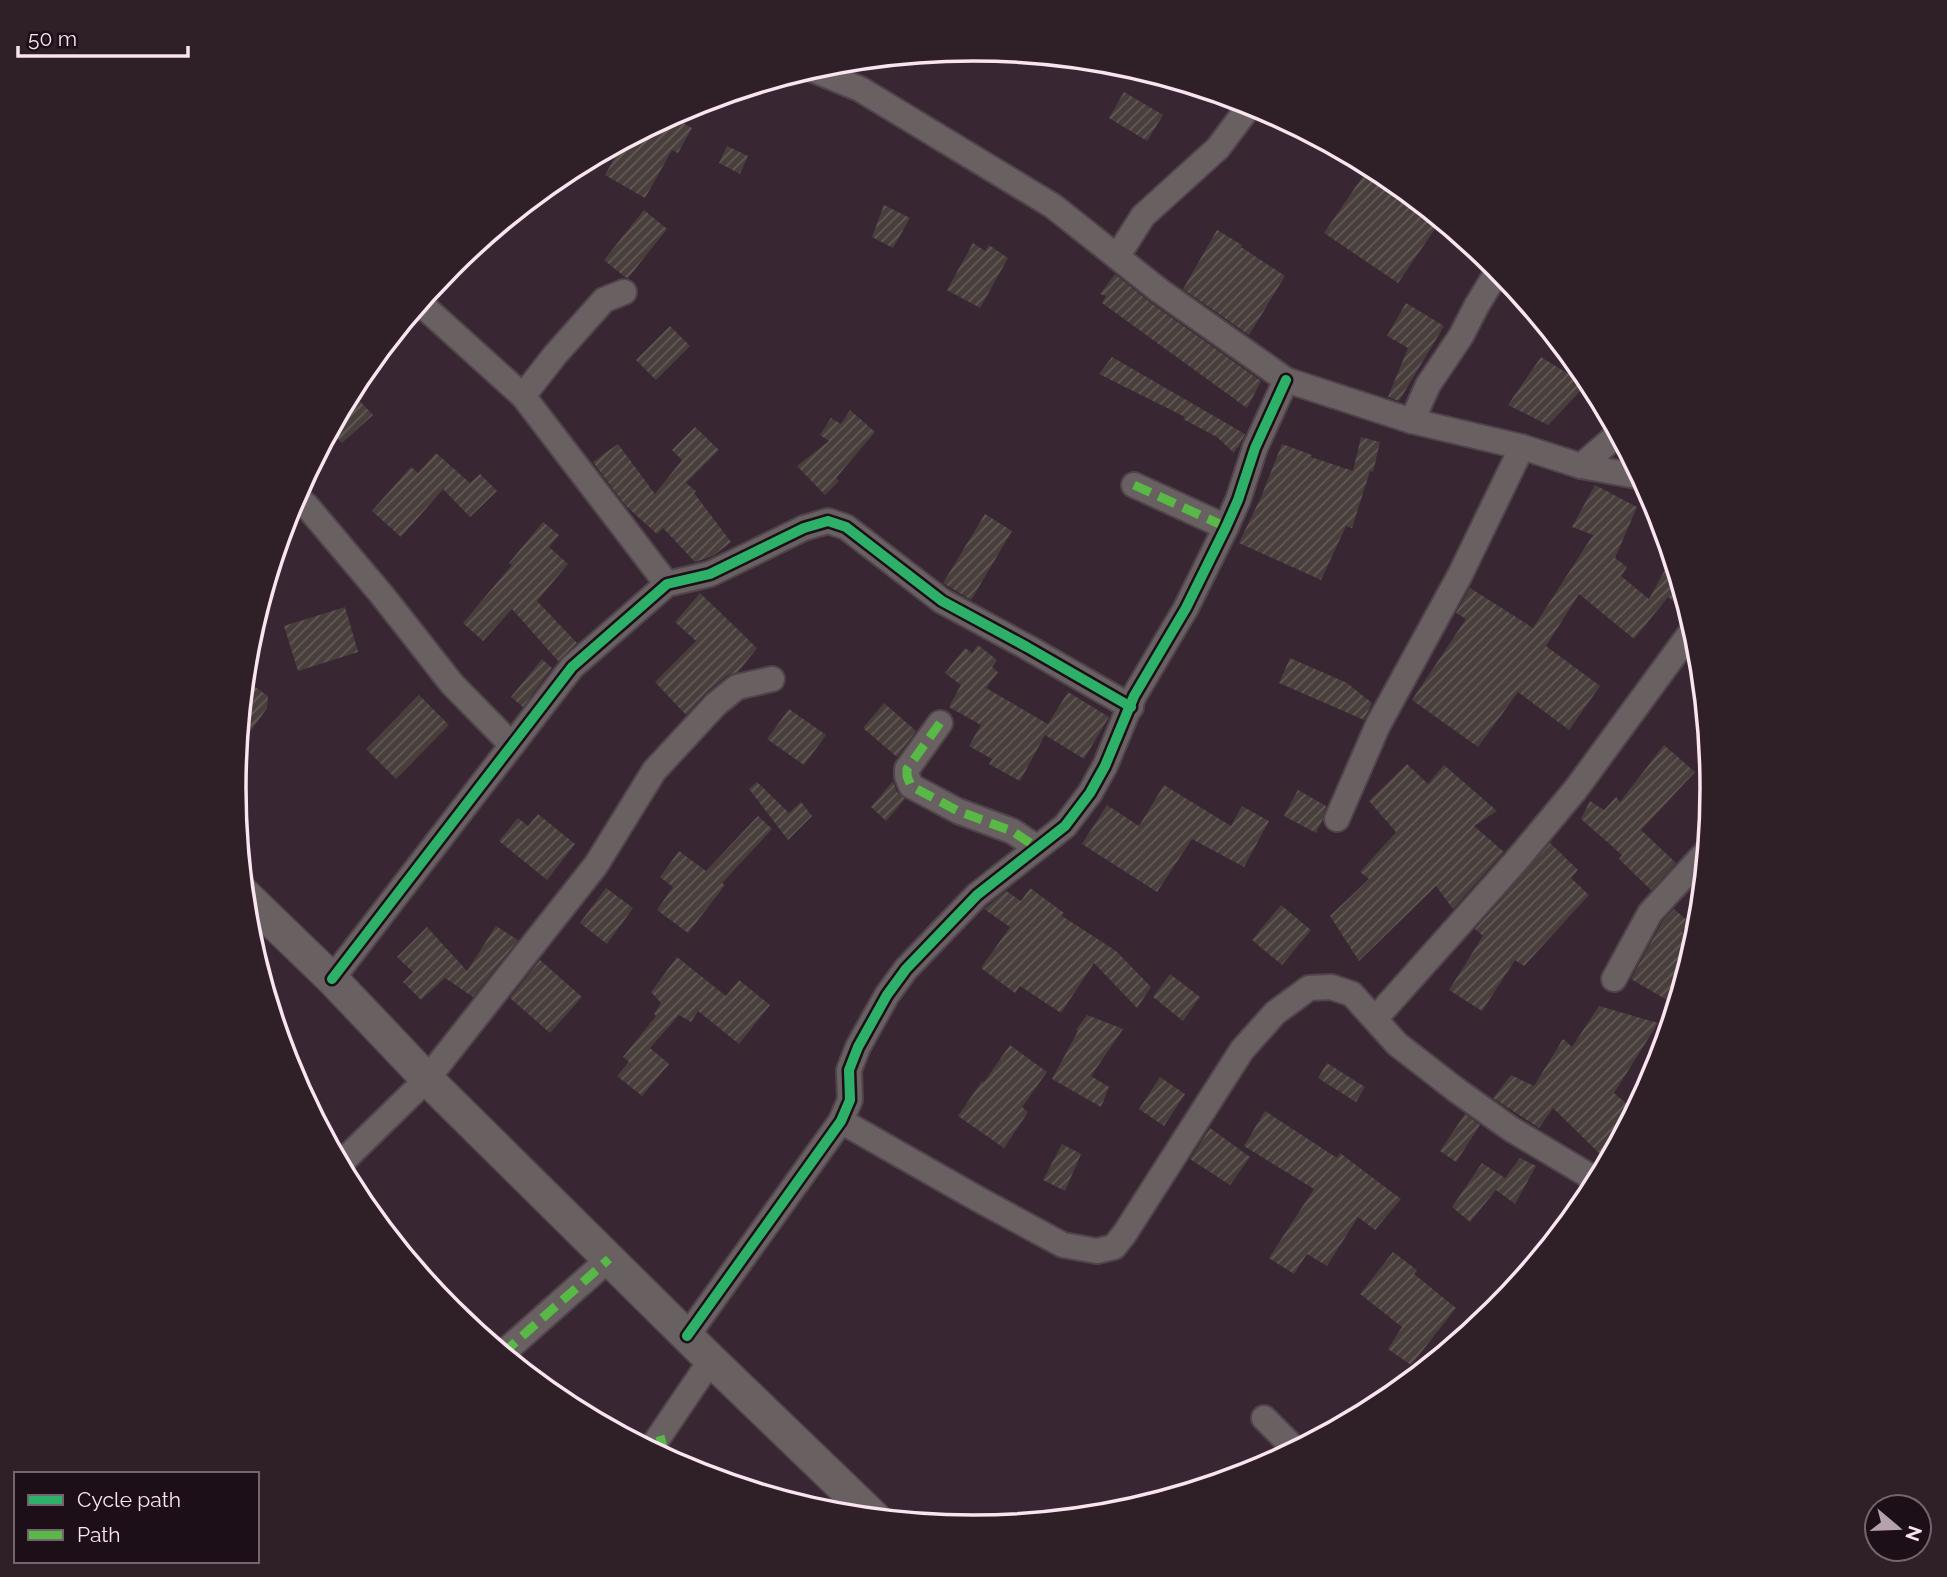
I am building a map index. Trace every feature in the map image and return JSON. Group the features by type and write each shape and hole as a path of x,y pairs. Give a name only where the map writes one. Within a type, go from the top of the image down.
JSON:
{"street":[{"path":"832,75 860,89 1053,206 1160,291 1286,380 1412,421 1522,447 1581,466 1629,475"},
{"path":"1118,257 1143,216 1218,148 1244,114"},
{"path":"1412,421 1429,386 1492,279"},
{"path":"523,396 604,300 624,292"},
{"path":"426,310 523,396 667,584"},
{"path":"687,1336 842,1121 850,1100 849,1070 858,1047 887,995 906,969 977,895 1065,825 1090,793 1105,766 1134,696 1186,608 1226,527 1255,448 1286,380"},
{"path":"1581,466 1611,440"},
{"path":"1337,819 1378,725 1460,575 1522,447"},
{"path":"1134,485 1226,527"},
{"path":"306,505 452,684 512,746"},
{"path":"332,979 572,667 667,584 710,573 804,528 828,521 846,527 943,601 1131,707"},
{"path":"1375,1019 1516,861 1576,789 1685,640"},
{"path":"347,1157 427,1079 596,865 654,771 716,704 737,687 772,679"},
{"path":"940,723 907,769 911,786 958,811 1012,831 1036,847"},
{"path":"1614,979 1650,913 1697,862"},
{"path":"256,905 332,979 427,1079 864,1507"},
{"path":"842,1121 1063,1245 1097,1251 1114,1247 1242,1050 1275,1013 1309,988 1331,987 1352,994 1397,1044 1510,1129 1589,1175"},
{"path":"509,1347 609,1259"},
{"path":"661,1445 711,1360"},
{"path":"1264,1418 1289,1443"}],"building":[{"path":"1124,92 1163,115 1147,141 1109,118"},
{"path":"682,123 692,128 678,153 672,150 645,198 605,175 616,156 652,136"},
{"path":"727,146 748,156 740,174 719,163"},
{"path":"1364,175 1436,228 1398,283 1324,233"},
{"path":"884,205 910,218 893,248 872,237"},
{"path":"644,210 667,229 628,278 604,260"},
{"path":"1217,230 1285,276 1249,335 1183,289"},
{"path":"973,243 985,251 989,245 1008,258 980,308 947,290"},
{"path":"1115,274 1151,303 1261,381 1247,408 1102,303 1106,296 1100,294"},
{"path":"1406,303 1444,326 1399,401 1388,397 1408,348 1387,336"},
{"path":"670,326 690,346 656,380 636,360"},
{"path":"1112,357 1245,434 1238,448 1234,453 1217,437 1183,419 1185,417 1099,374"},
{"path":"1541,357 1573,377 1581,390 1548,425 1508,405"},
{"path":"359,400 373,415 342,443 337,438"},
{"path":"850,410 875,432 836,478 839,481 825,495 797,466 829,441 820,435 831,418 841,424"},
{"path":"695,427 719,450 686,483 696,491 694,493 731,542 713,556 695,562 663,528 657,534 625,505 593,462 618,444 655,494 682,460 672,450"},
{"path":"1361,437 1380,442 1373,472 1370,471 1352,528 1346,526 1321,580 1239,543 1282,444 1353,471"},
{"path":"436,453 470,483 480,474 497,491 470,517 443,489 401,537 372,511 411,467 418,473"},
{"path":"1595,485 1637,507 1615,558 1627,567 1621,576 1649,599 1666,568 1677,604 1668,597 1634,639 1579,594 1546,646 1600,686 1569,730 1518,692 1478,747 1412,700 1466,619 1456,613 1470,588 1533,628 1593,535 1572,527"},
{"path":"985,514 1012,531 971,600 943,583"},
{"path":"543,522 559,535 549,547 568,564 537,601 577,643 558,661 512,609 483,641 463,623 512,565 509,563"},
{"path":"700,593 757,648 738,672 728,675 707,692 686,715 655,682 696,641 675,622"},
{"path":"345,607 358,652 298,671 284,626"},
{"path":"978,645 997,660 992,667 998,672 986,688 1048,724 1068,692 1109,717 1084,759 1045,735 1020,781 989,764 992,759 969,746 981,725 949,707 961,685 945,673 965,648 972,653"},
{"path":"1290,658 1347,683 1372,703 1364,720 1279,683"},
{"path":"542,659 552,668 523,707 511,697"},
{"path":"253,686 268,696 267,708 249,734"},
{"path":"419,695 449,725 396,779 366,749"},
{"path":"884,703 916,731 897,757 863,728"},
{"path":"789,709 826,735 804,765 767,739"},
{"path":"1664,745 1695,772 1641,830 1676,863 1651,890 1619,859 1622,855 1581,819 1590,801 1604,810 1616,797 1620,802"},
{"path":"1407,764 1428,784 1444,765 1497,811 1474,826 1504,852 1453,909 1436,886 1359,961 1330,916 1369,879 1360,872 1396,832 1369,801"},
{"path":"893,781 897,792 905,799 886,821 871,807"},
{"path":"757,782 789,813 801,802 812,816 788,840 749,789"},
{"path":"1164,785 1231,826 1242,806 1269,821 1244,867 1192,839 1157,892 1082,844 1107,805 1139,826"},
{"path":"1298,790 1326,806 1316,833 1284,816"},
{"path":"538,814 575,844 547,880 499,841 518,818 528,826"},
{"path":"758,816 772,829 722,883 725,885 688,933 657,910 673,887 660,877 679,851 706,871"},
{"path":"1550,843 1578,870 1571,878 1589,895 1524,966 1515,960 1482,1011 1449,990 1483,936 1475,929"},
{"path":"606,888 633,908 607,944 580,923"},
{"path":"1030,888 1064,913 1062,916 1116,951 1151,987 1137,1008 1094,963 1061,1013 1020,986 1015,993 981,968 1010,927 984,909 1006,891 1021,901"},
{"path":"1281,905 1311,930 1282,965 1252,940"},
{"path":"1674,909 1688,921 1682,932 1686,935 1669,1001 1631,979 1662,922"},
{"path":"496,926 518,940 473,997 445,978 421,1000 403,982 413,972 397,957 427,927 467,971"},
{"path":"677,957 726,996 739,980 770,1005 739,1044 698,1011 691,1022 679,1015 650,1048 669,1064 642,1096 617,1076 629,1062 623,1057 656,1016 654,1014 661,1003 651,992"},
{"path":"540,960 582,997 550,1033 510,998"},
{"path":"1170,974 1200,997 1183,1021 1153,997"},
{"path":"1599,1006 1658,1023 1614,1093 1628,1105 1601,1155 1553,1108 1539,1128 1493,1098 1511,1075 1534,1086 1563,1039 1572,1047"},
{"path":"1087,1015 1123,1029 1091,1076 1109,1087 1101,1107 1052,1079 1078,1031 1076,1030"},
{"path":"1010,1045 1047,1072 1022,1107 1028,1112 1004,1148 958,1116"},
{"path":"1327,1063 1365,1087 1356,1102 1318,1078"},
{"path":"1160,1077 1185,1094 1164,1126 1139,1109"},
{"path":"1265,1111 1337,1158 1340,1153 1401,1199 1375,1230 1358,1217 1327,1266 1307,1254 1294,1274 1269,1258 1314,1189 1244,1146"},
{"path":"1465,1114 1480,1125 1456,1162 1440,1151"},
{"path":"1210,1128 1250,1157 1230,1185 1190,1159"},
{"path":"1062,1144 1081,1154 1065,1191 1043,1180"},
{"path":"1520,1158 1536,1166 1515,1204 1496,1190 1470,1222 1452,1207 1482,1163 1505,1178"},
{"path":"1393,1252 1417,1270 1414,1274 1456,1308 1411,1365 1388,1349 1402,1327 1360,1294"}],"marked path":[{"path":"1134,485 1226,527"},
{"path":"940,723 907,769 911,786 958,811 1012,831 1036,847"},
{"path":"509,1347 609,1259"},
{"path":"660,1436 663,1446"}],"cycle path":[{"path":"687,1336 841,1121 850,1100 849,1070 858,1047 887,995 906,969 977,895 1065,826 1090,793 1105,766 1134,696 1186,608 1226,527 1255,448 1286,380"},
{"path":"332,979 572,667 667,584 710,574 804,528 828,521 846,527 942,601 1131,707"}]}
